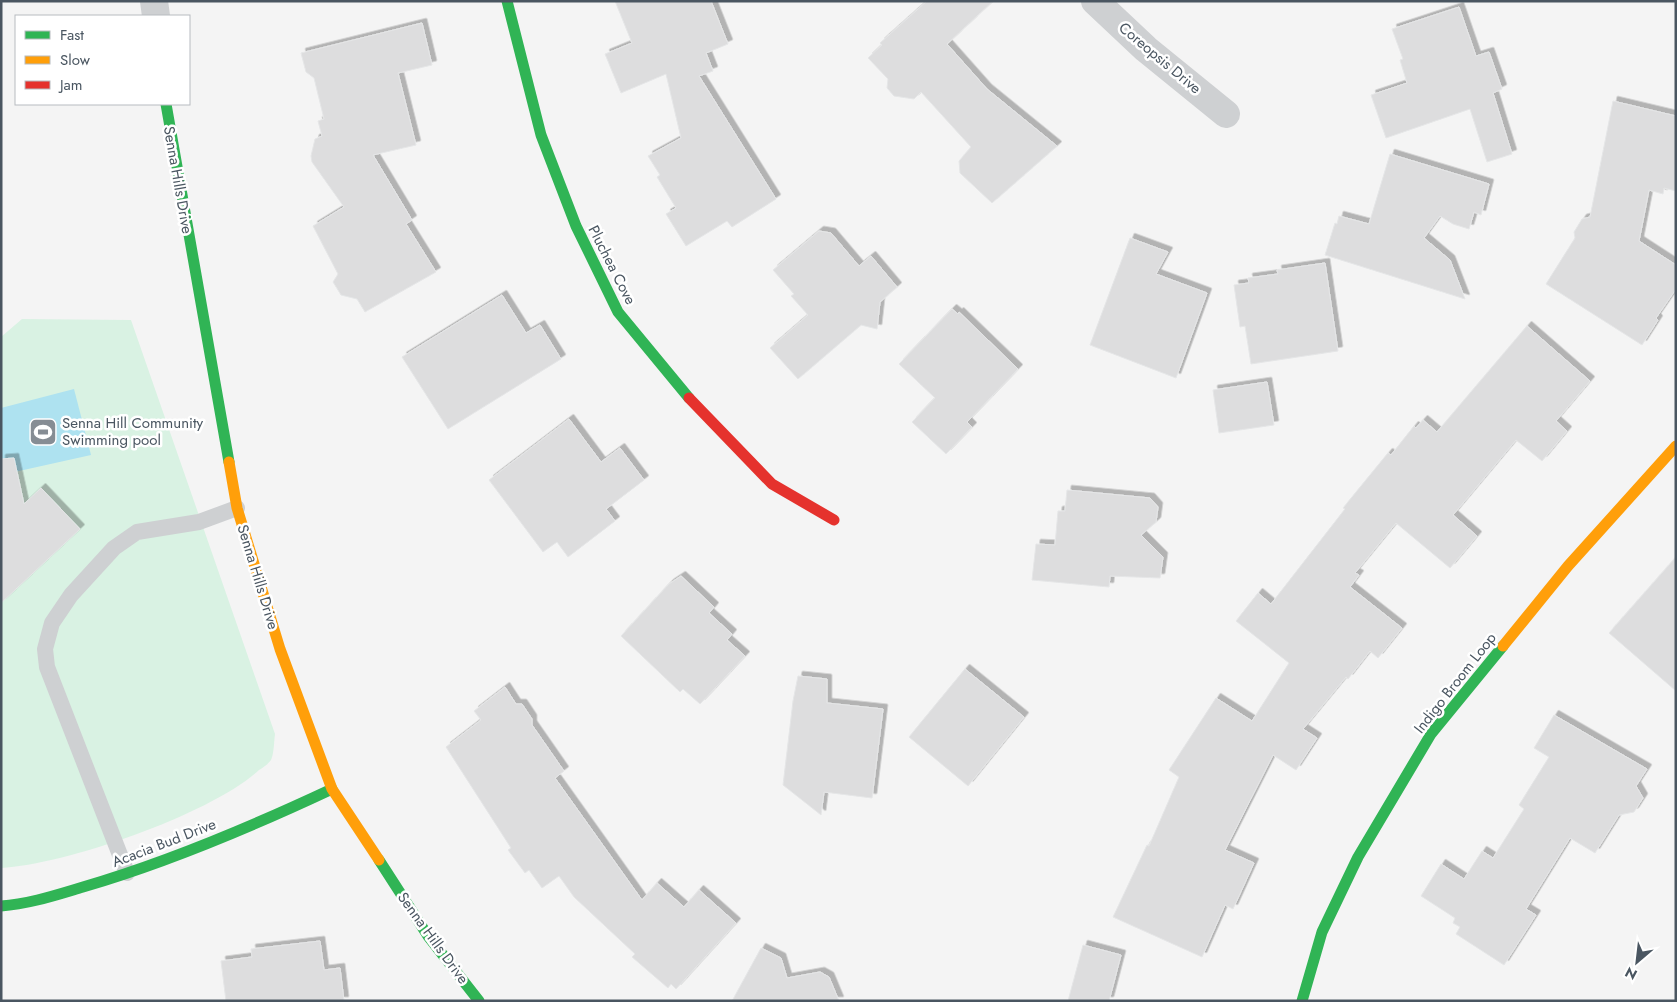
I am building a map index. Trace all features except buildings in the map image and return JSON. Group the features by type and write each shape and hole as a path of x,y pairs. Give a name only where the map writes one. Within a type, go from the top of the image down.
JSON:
{"street":[{"path":"154,1 156,15"},
{"name":"Pluchea Cove","path":"507,1 541,135 576,226 618,312 681,389 772,484 834,520"},
{"name":"Coreopsis Drive","path":"1095,1 1146,50 1226,114"},
{"name":"Senna Hills Drive","path":"166,105 171,142 237,508 280,649 332,789 428,936 479,1001"},
{"name":"Indigo Broom Loop","path":"1302,1001 1322,932 1358,857 1431,734 1568,566 1676,446"},
{"name":"Acacia Bud Drive","path":"1,906 16,905 63,894 126,873 256,825 332,789"}],"lane":[{"path":"126,873 47,667 45,649 52,623 71,595 114,548 138,532 199,522 237,508"}],"green space":[{"path":"22,319 131,320 275,734 271,760 237,787 208,803 137,834 99,847 62,857 1,868 1,337"}],"water":[{"name":"Senna Hill Community Swimming pool","path":"74,389 91,455 1,475 1,408"}],"traffic: fast":[{"path":"507,1 541,135 576,226 618,312 689,398"},
{"path":"166,105 229,462"},
{"path":"1302,1001 1322,932 1358,857 1431,734 1503,646"},
{"path":"1,906 53,896 147,866 240,830 332,789"},
{"path":"379,860 428,936 479,1001"}],"traffic: slow":[{"path":"1503,646 1568,566 1676,446"},
{"path":"229,462 237,508 280,649 332,789 379,860"}],"traffic: jam":[{"path":"689,398 772,484 834,520"}],"place":[{"name":"Senna Hill Community Swimming pool","path":"43,432"}]}
